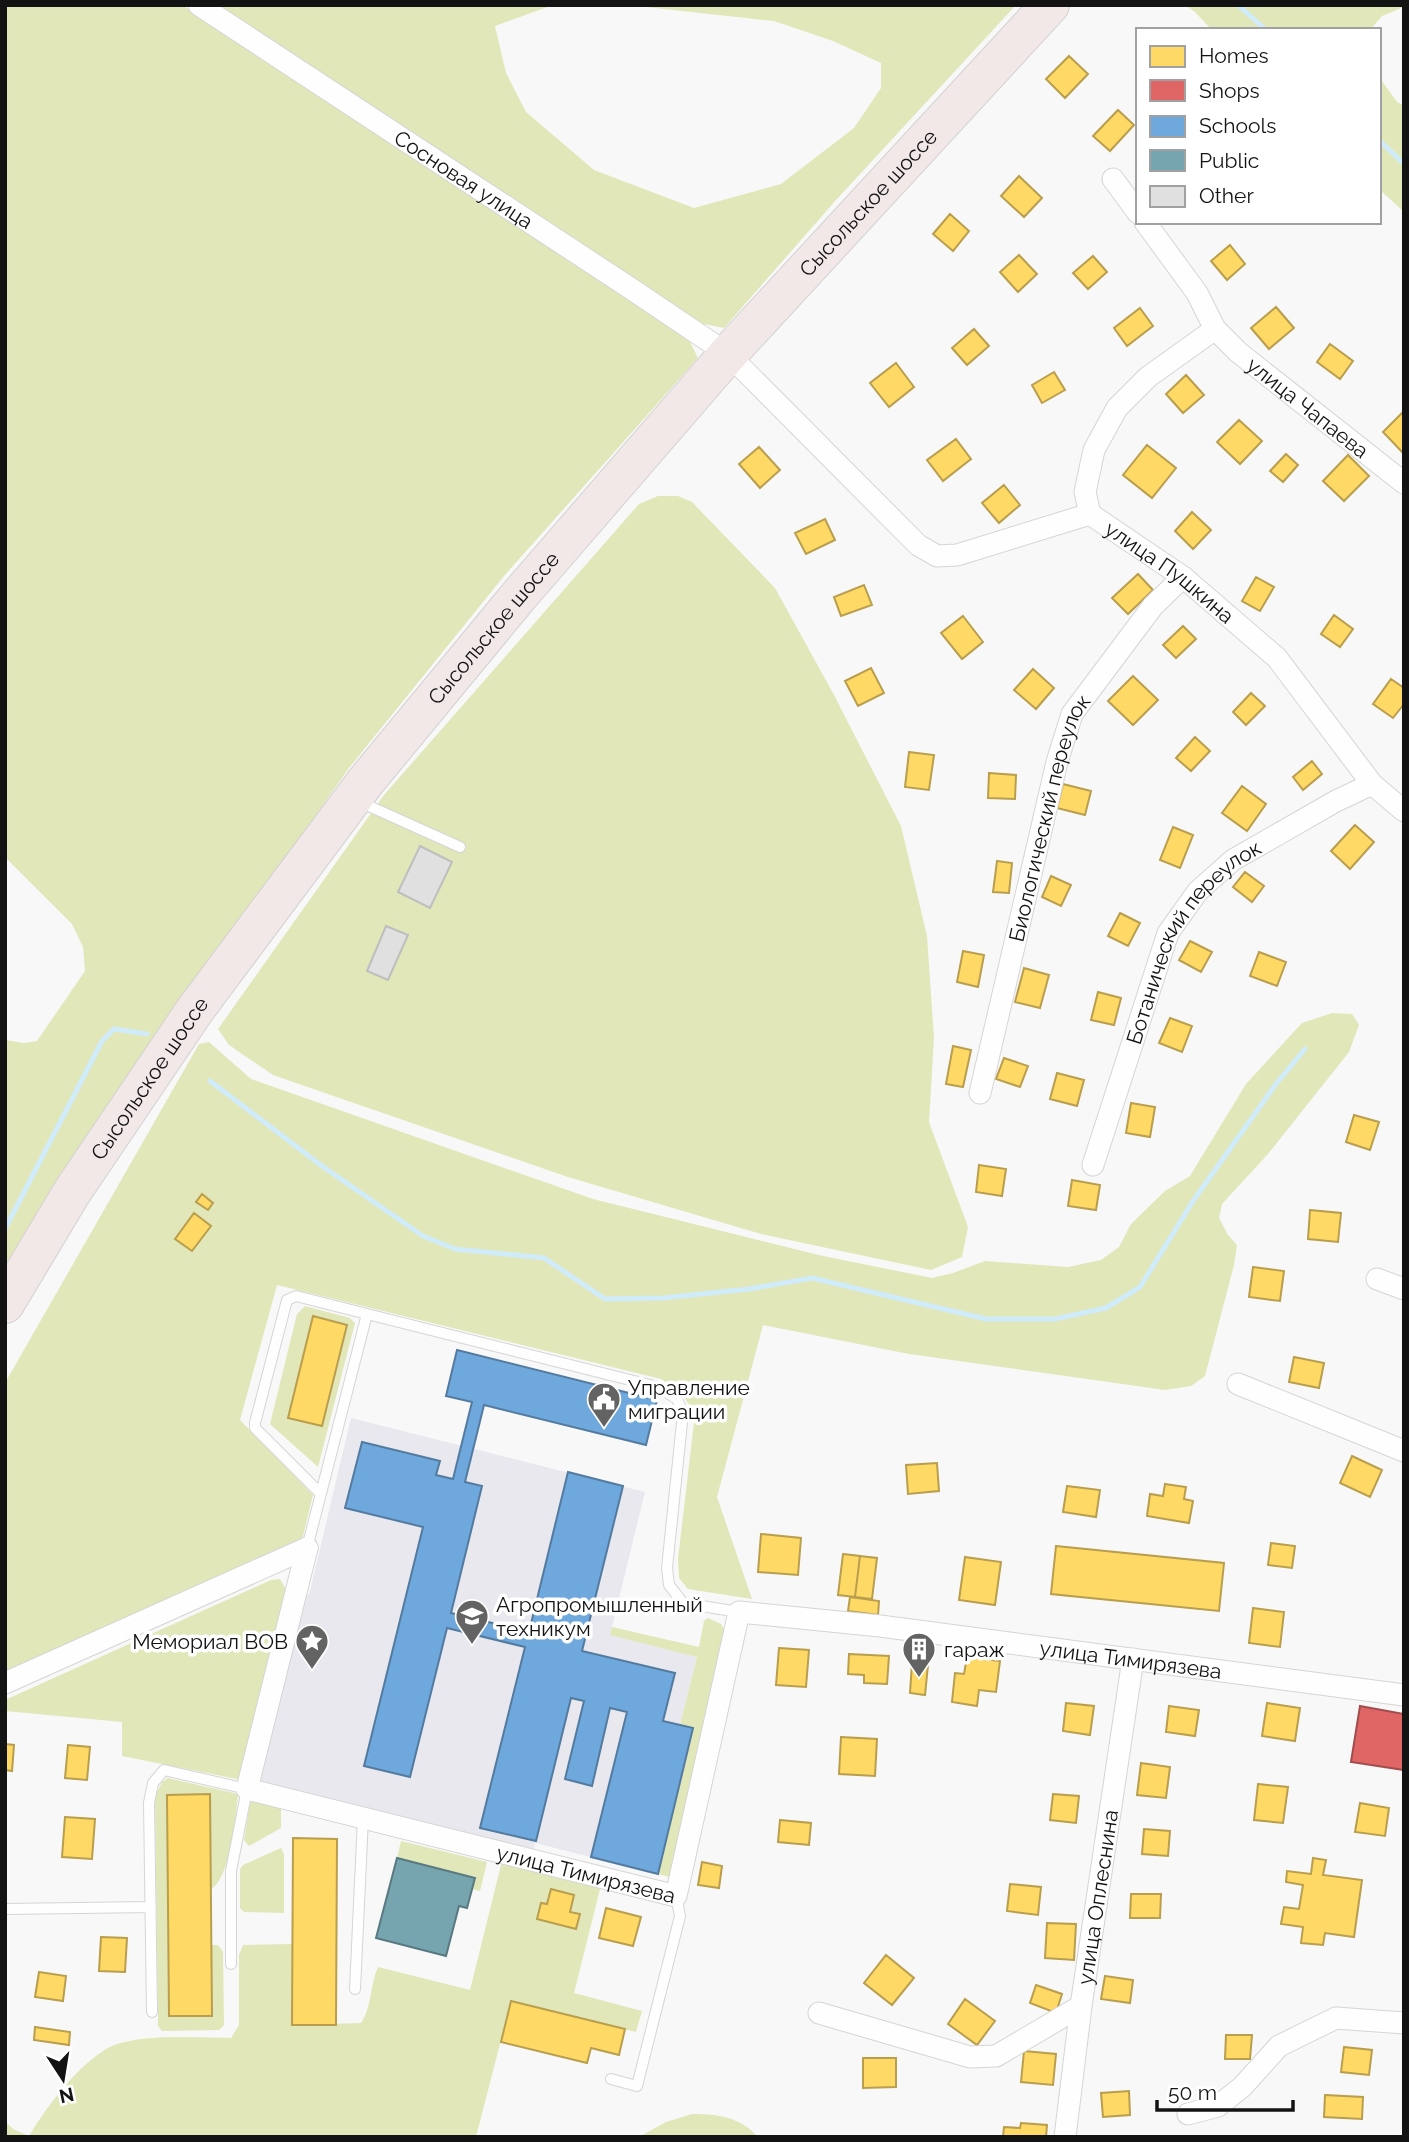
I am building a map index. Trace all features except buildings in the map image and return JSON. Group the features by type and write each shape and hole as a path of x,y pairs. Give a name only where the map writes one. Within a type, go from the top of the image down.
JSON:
{"highway":[{"name":"Сысольское шоссе","path":"5,1304 72,1192 195,1010 352,799 517,598 728,355 1050,5"}],"street":[{"name":"Сосновая улица","path":"199,5 619,280 728,355"},
{"path":"1113,179 1136,210"},
{"path":"1090,514 1085,492 1094,450 1117,408 1148,377 1214,329 1197,293 1146,224"},
{"name":"улица Чапаева","path":"1214,329 1238,352 1404,483"},
{"name":"улица Пушкина","path":"728,355 918,545 937,556 957,555 1090,514 1183,578 1277,658 1372,785 1404,811"},
{"name":"Биологический переулок","path":"980,1093 1057,762 1072,714 1153,606 1183,578"},
{"name":"Ботанический переулок","path":"1093,1165 1168,933 1198,891 1233,860 1336,801 1372,785"},
{"path":"1377,1279 1404,1289"},
{"path":"1238,1384 1404,1451"},
{"path":"5,1684 307,1548"},
{"path":"247,1789 307,1548"},
{"name":"улица Тимирязева","path":"247,1789 676,1896 738,1612 880,1626 1404,1695"},
{"name":"улица Оплеснина","path":"1066,2137 1081,2006 1133,1659"},
{"path":"819,2013 970,2057 996,2056 1081,2006"},
{"path":"1188,2114 1218,2106 1242,2087 1279,2046 1336,2018 1404,2023"}],"lane":[{"path":"352,799 460,847"},
{"path":"321,1494 255,1428 287,1300 296,1296 658,1387 677,1399 683,1413 667,1568 669,1586 683,1603 738,1612"},
{"path":"307,1548 367,1314"},
{"path":"152,2012 149,1803 153,1783 164,1770 247,1789 231,1871 231,1964"},
{"path":"355,1989 363,1818"},
{"path":"611,2079 637,2085 680,1916 676,1896"},
{"path":"5,1909 151,1907"}],"shaded area":[{"name":"Агропромышленный техникум","path":"351,1418 645,1492 610,1635 697,1656 680,1725 658,1874 535,1843 533,1852 260,1783 259,1777 303,1594 309,1595"}],"green space":[{"path":"5,5 182,5 689,340 698,358 504,576 349,768 198,982 5,1277 5,1040 24,1043 37,1041 85,971 83,947 72,924 5,857"},
{"path":"217,5 553,5 495,26 506,73 526,112 594,170 694,208 781,184 854,128 881,88 881,63 833,41 774,21 628,5 1016,5 836,200 724,328 699,323"},
{"path":"1185,5 1404,5 1382,16 1372,28 1210,28"},
{"path":"1381,80 1397,102 1404,106 1404,212 1381,191"},
{"path":"658,496 678,496 692,502 775,588 901,826 927,936 934,1038 929,1122 968,1227 962,1257 931,1270 761,1234 568,1177 273,1075 229,1045 218,1029 384,795 639,504"},
{"path":"1332,1013 1352,1014 1359,1025 1349,1052 1268,1154 1222,1204 1219,1218 1237,1245 1234,1265 1205,1376 1191,1386 1165,1390 909,1354 763,1325 717,1497 752,1599 688,1589 679,1578 678,1559 695,1414 680,1391 661,1379 277,1285 240,1420 313,1495 302,1540 5,1673 5,1383 199,1044 209,1042 251,1079 593,1199 823,1256 932,1278 985,1261 1068,1267 1101,1260 1119,1247 1131,1224 1165,1191 1190,1176 1246,1084 1302,1023"},
{"path":"305,1306 350,1318 355,1323 318,1467 270,1424 297,1314"},
{"path":"280,1579 287,1591 242,1780 122,1756 122,1722 5,1711 5,1700 271,1580"},
{"path":"708,1618 721,1624 726,1633 673,1878 658,1874 680,1725 697,1657 610,1635 612,1627 699,1647 704,1621"},
{"path":"168,1778 238,1794 234,1831 227,1860 218,1883 211,1889 210,1795 167,1795 169,2016 212,2016 211,1945 218,1945 223,1952 224,2025 219,2030 162,2031 158,2026 155,1796 162,1782"},
{"path":"253,1800 281,1808 281,1828 249,1846 244,1840 250,1803"},
{"path":"401,1841 487,1862 480,1891 472,1889 475,1878 397,1858"},
{"path":"281,1848 284,1854 284,1913 244,1912 240,1908 240,1869 243,1865"},
{"path":"503,1857 608,1883 606,1890 600,1889 574,1993 642,2011 636,2032 511,2001 476,2137 5,2137 5,2121 13,2129 29,2136 71,2079 92,2059 115,2045 165,2037 231,2038 239,2025 239,1955 243,1945 292,1944 292,2025 361,2023 378,1967 470,1990"},
{"path":"692,2114 728,2118 744,2125 758,2137 639,2137 666,2122"}],"waterway":[{"path":"1238,5 1264,28"},
{"path":"1381,142 1404,164"},
{"path":"5,1229 102,1041 114,1029 147,1034"},
{"path":"210,1081 322,1166 423,1236 455,1249 544,1258 605,1299 663,1298 749,1289 812,1278 986,1319 1055,1319 1106,1308 1140,1287 1193,1201 1276,1084 1305,1049"}],"place":[{"name":"Управление миграции","path":"604,1429"},
{"name":"Агропромышленный техникум","path":"472,1646"},
{"name":"Мемориал ВОВ","path":"312,1671"},
{"name":"гараж","path":"919,1679"}]}
